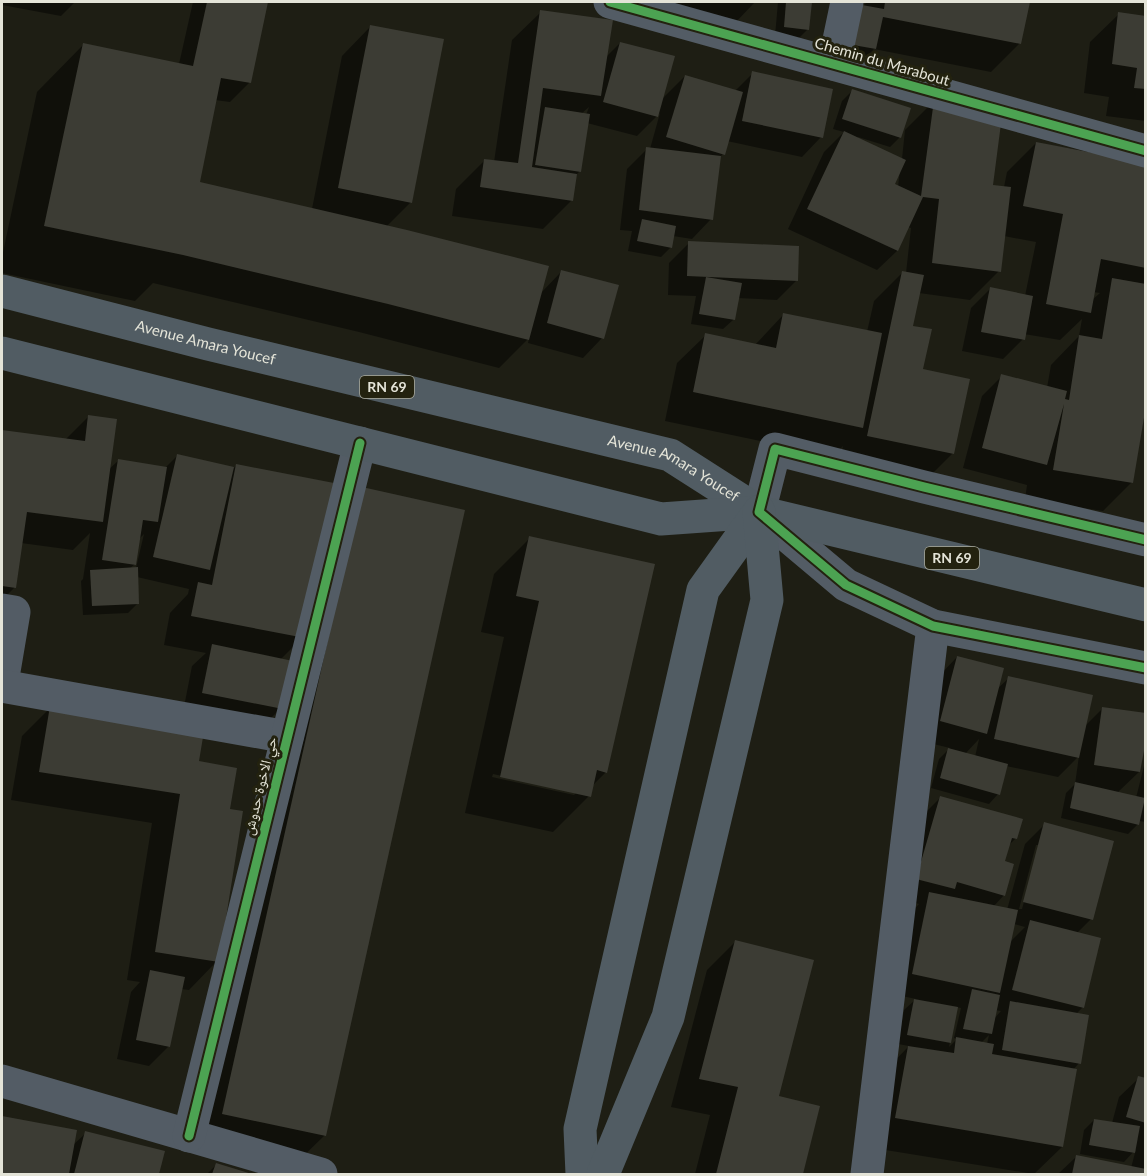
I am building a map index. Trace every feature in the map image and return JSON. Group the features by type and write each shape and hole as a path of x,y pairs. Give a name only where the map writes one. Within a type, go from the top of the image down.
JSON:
{"main road":[{"name":"Avenue Amara Youcef","path":"2,291 208,344 670,455 759,512"},
{"name":"Avenue Amara Youcef","path":"2,353 661,519 759,512"},
{"name":"RN 69","path":"759,512 1146,605"},
{"path":"582,1174 580,1129 703,590 759,512"},
{"path":"603,1174 668,1017 761,624 766,600 759,512"}],"street":[{"name":"Chemin du Marabout","path":"610,2 1146,151"},
{"path":"834,64 847,2"},
{"name":"حي الاخوة حدوش","path":"189,1136 360,443"},
{"path":"1146,540 775,449 759,512 846,585 933,626 1146,668"},
{"path":"8,611 2,685 287,737"},
{"path":"867,1174 933,626"},
{"path":"2,1081 321,1174"}],"building":[{"path":"207,2 268,2 251,83 221,78 200,182 549,266 529,340 183,255 44,226 83,43 193,66"},
{"path":"786,2 812,2 809,30 784,27"},
{"path":"885,2 1030,2 1021,44 883,17 876,49 853,45 862,5 884,9"},
{"path":"540,10 613,20 601,96 543,88 532,167 577,174 573,201 480,187 484,159 518,163"},
{"path":"1118,12 1146,16 1146,89 1134,88 1137,68 1112,64"},
{"path":"370,25 444,39 412,203 338,188"},
{"path":"620,42 675,56 658,117 603,102"},
{"path":"752,71 833,89 823,138 742,121"},
{"path":"685,75 743,92 725,155 666,137"},
{"path":"852,89 911,108 901,138 842,119"},
{"path":"934,100 1003,108 993,185 1011,187 1001,272 932,263 939,199 923,197 898,251 807,209 844,131 906,160 895,184 921,196"},
{"path":"545,107 590,114 581,172 535,165"},
{"path":"1036,142 1131,160 1146,160 1146,268 1101,259 1091,313 1046,304 1063,214 1023,206"},
{"path":"646,147 721,156 713,220 639,210"},
{"path":"642,219 676,226 672,248 637,241"},
{"path":"688,241 799,246 798,281 687,276"},
{"path":"561,270 619,285 604,339 547,323"},
{"path":"902,271 924,275 913,326 932,329 923,369 970,379 954,454 867,436"},
{"path":"706,277 742,283 735,320 699,314"},
{"path":"1112,278 1146,284 1146,406 1133,483 1053,470 1064,404 1047,465 982,448 1001,374 1067,391 1065,399 1069,400 1079,335 1102,339"},
{"path":"990,287 1033,296 1025,340 981,332"},
{"path":"783,313 882,333 863,428 693,392 705,333 776,348"},
{"path":"88,415 117,419 103,522 27,512 16,588 2,586 2,430 85,441"},
{"path":"177,454 234,467 210,570 153,557"},
{"path":"118,459 167,467 158,522 143,520 136,565 102,560"},
{"path":"236,464 334,483 305,638 191,616 198,582 212,585"},
{"path":"362,487 465,510 326,1136 222,1114"},
{"path":"529,536 655,564 607,773 597,770 591,797 500,777 539,601 516,596"},
{"path":"138,567 139,604 92,606 90,570"},
{"path":"212,644 293,661 283,709 202,693"},
{"path":"957,656 1004,668 987,734 940,721"},
{"path":"1008,676 1093,695 1079,758 994,739"},
{"path":"50,706 204,731 199,761 237,768 230,809 243,811 219,962 155,952 180,794 39,772"},
{"path":"1102,707 1146,713 1146,740 1140,772 1094,765"},
{"path":"948,748 1008,764 1000,795 940,778"},
{"path":"1075,782 1145,798 1139,825 1070,808"},
{"path":"940,796 1023,819 1017,839 1012,838 1005,861 1014,864 1005,896 957,882 955,889 916,879"},
{"path":"1044,822 1114,841 1093,920 1023,902"},
{"path":"929,892 1018,910 1000,993 912,974"},
{"path":"1030,920 1101,938 1084,1008 1012,990"},
{"path":"735,940 814,960 779,1096 820,1106 803,1174 716,1174 738,1087 699,1079"},
{"path":"150,970 185,977 170,1047 136,1040"},
{"path":"972,989 1000,995 992,1034 963,1029"},
{"path":"914,999 958,1007 951,1043 907,1035"},
{"path":"1010,1001 1089,1015 1081,1064 1002,1050"},
{"path":"956,1037 994,1044 992,1054 1077,1069 1063,1147 895,1118 908,1046 954,1053"},
{"path":"1138,1076 1146,1078 1146,1123 1126,1117"},
{"path":"2,1116 77,1130 69,1174 2,1174"},
{"path":"1094,1119 1140,1126 1135,1153 1089,1145"},
{"path":"85,1131 165,1151 159,1174 74,1174"},
{"path":"1076,1155 1146,1169 1146,1174 1072,1174"},
{"path":"216,1163 252,1174 212,1174"}],"cycle path":[{"path":"610,2 1146,151"},
{"path":"189,1136 360,443"},
{"path":"1146,540 775,449 759,512 846,585 933,626 1146,668"}]}
